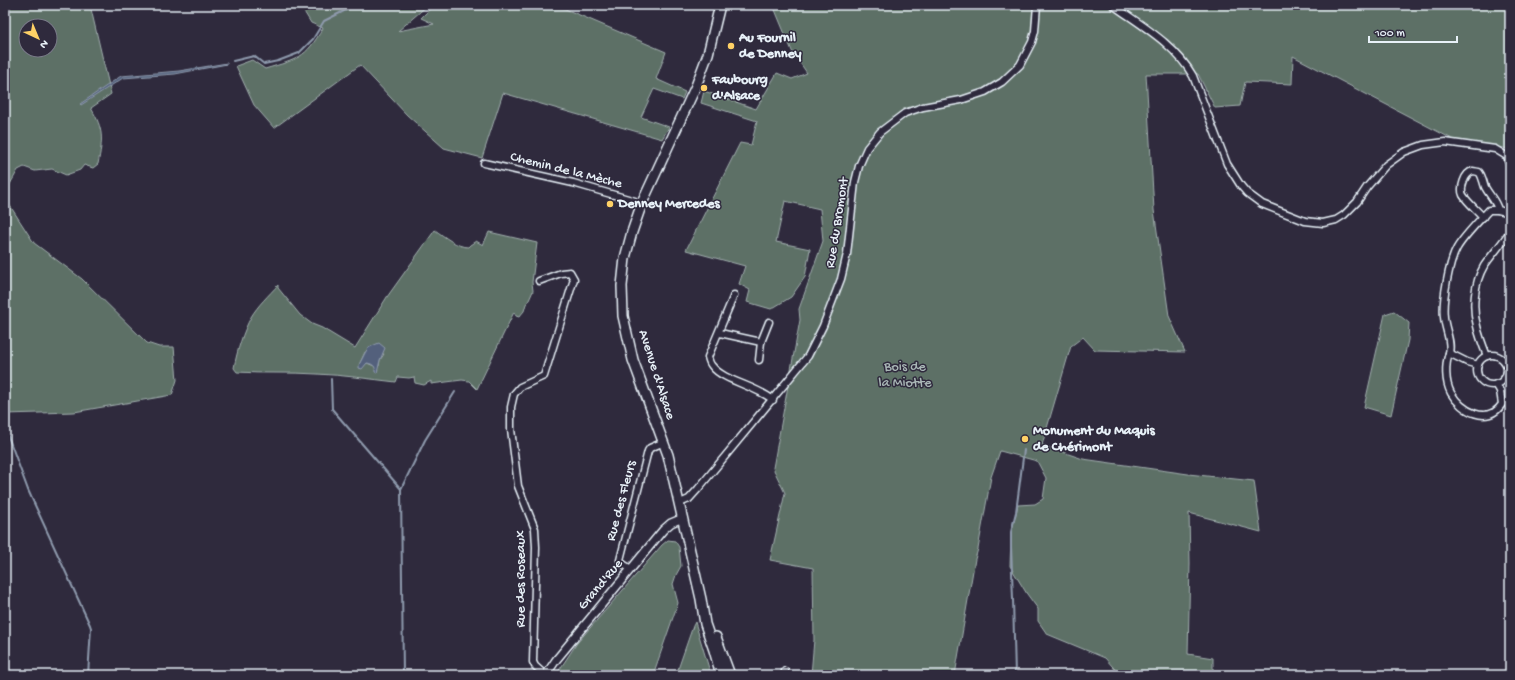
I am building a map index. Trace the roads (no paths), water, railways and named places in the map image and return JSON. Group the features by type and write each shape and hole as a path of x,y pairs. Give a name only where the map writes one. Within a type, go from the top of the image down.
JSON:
{"main road":[{"name":"Avenue d'Alsace","path":"720,5 708,54 696,86 642,202 632,232 622,286 623,316 634,360 664,442 680,503 705,624 721,675"},
{"name":"Avenue d'Alsace","path":"701,599 730,675"}],"street":[{"name":"Rue du Bromont","path":"680,503 689,499 698,489 808,356 823,326 841,279 847,254 855,182 859,166 867,148 880,132 905,113 923,107 961,100 985,92 1002,82 1020,65 1032,42 1035,31 1037,5"},
{"path":"1113,5 1162,41 1186,64 1193,76 1227,164 1241,186 1247,193 1262,204 1294,218 1316,223 1329,223 1336,220 1344,215 1357,202 1367,187 1386,165 1404,152 1423,145 1445,142 1495,149 1509,157 1508,161 1510,165"},
{"name":"Chemin de la Mèche","path":"484,163 573,183 642,202"},
{"path":"1482,217 1463,195 1462,190 1467,174 1473,171 1479,172 1483,178 1485,187 1497,205 1498,210"},
{"path":"1496,384 1500,391 1502,404 1498,411 1492,414 1471,412 1460,405 1450,391 1446,372 1447,360 1451,347 1444,317 1445,289 1458,247 1482,217 1489,210 1498,210 1510,213"},
{"path":"1486,356 1476,326 1476,292 1479,276 1484,266 1510,231"},
{"name":"Rue des Roseaux","path":"540,281 561,273 570,272 574,279 544,376 520,387 514,394 511,407 511,430 518,486 535,529 536,547 533,662 535,666 546,675"},
{"path":"734,295 720,333 708,358 710,365 717,372 765,394 773,400"},
{"path":"759,360 761,342 769,322"},
{"path":"720,333 761,342"},
{"path":"1449,354 1478,365"},
{"path":"1486,356 1498,356 1504,360 1508,367 1506,375 1502,381 1496,384 1488,384 1481,380 1478,373 1478,365 1481,359 1486,356"},
{"name":"Rue des Fleurs","path":"632,569 623,564 620,560 648,451 650,448 664,442"},
{"name":"Grand'Rue","path":"546,675 556,660 663,530 671,523 683,518"}],"water":[{"path":"227,63 175,74 123,78 81,105 80,104 121,76 179,71"},
{"path":"379,343 385,348 377,373 375,372 374,366 369,363 367,363 362,369 359,368 367,350"},
{"path":"414,671 473,672 476,675 412,675"}],"waterway":[{"path":"233,61 254,56 264,64 278,61 299,53 313,39 324,21 348,9 351,5"},
{"path":"331,379 332,409 401,489"},
{"path":"403,675 401,489 425,440 455,392"},
{"path":"5,428 28,490 90,625 88,675"},
{"path":"1015,675 1011,532 1016,512 1024,450"}],"place":[{"name":"Au Fournil de Denney","path":"731,46"},
{"name":"Faubourg d'Alsace","path":"704,88"},
{"name":"Denney Mercedes","path":"610,204"},
{"name":"Monument du Maquis de Chérimont","path":"1025,439"}],"park label":[{"name":"Bois de la Miotte","path":"905,376"}]}
